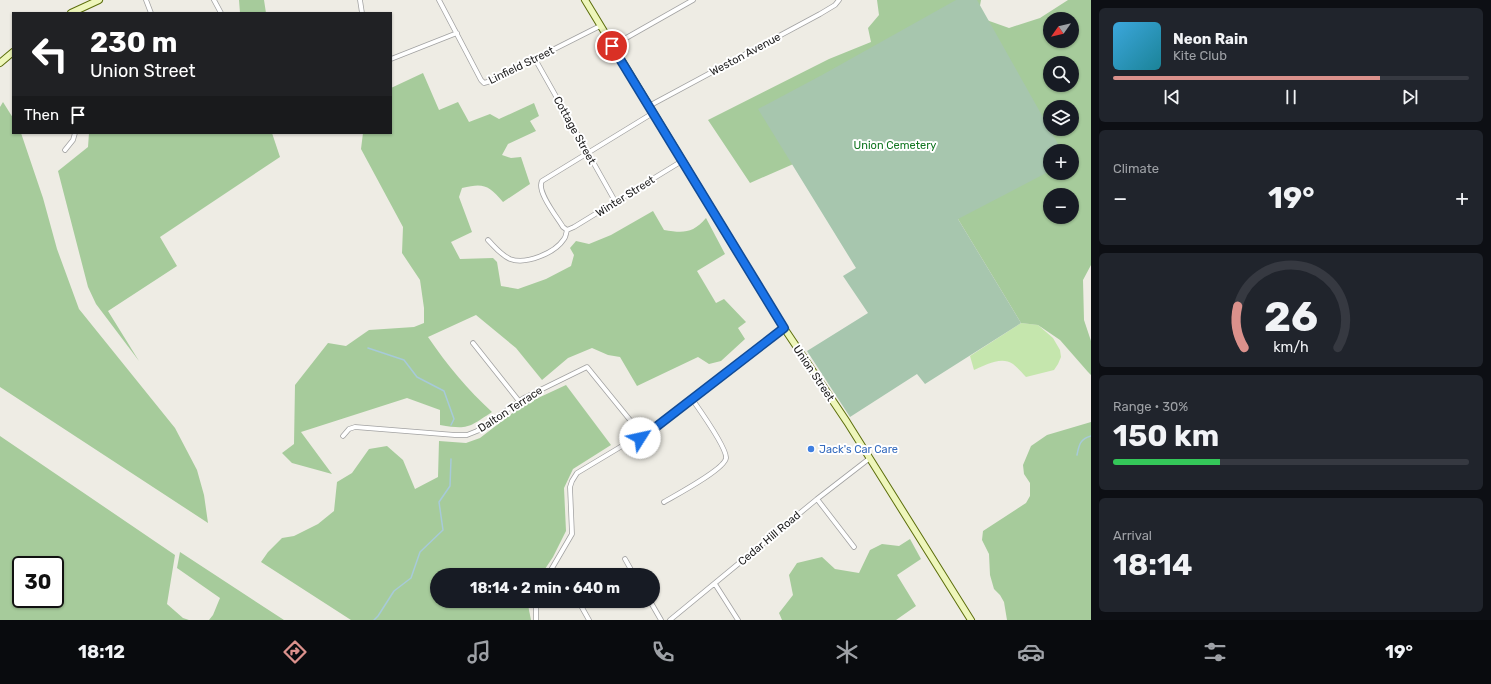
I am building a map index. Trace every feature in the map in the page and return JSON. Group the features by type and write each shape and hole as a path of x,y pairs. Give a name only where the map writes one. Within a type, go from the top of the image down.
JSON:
{"main road":[{"path":"73,12 99,0"},
{"name":"Union Street","path":"585,0 784,328 870,458 971,620"},
{"path":"0,63 12,53"}],"street":[{"path":"146,0 151,12"},
{"path":"214,0 220,12"},
{"path":"360,0 362,12"},
{"name":"Linfield Street","path":"439,0 481,80 484,83 600,26"},
{"path":"612,46 693,0"},
{"name":"Weston Avenue","path":"649,106 820,14 835,5 839,0"},
{"path":"392,59 457,33"},
{"name":"Cottage Street","path":"534,59 615,201"},
{"path":"488,240 506,257 512,260 527,261 540,256 559,244 564,240 567,230 563,227 546,199 540,188 541,183 547,177 653,113"},
{"path":"65,150 73,140 75,134"},
{"name":"Winter Street","path":"567,230 574,228 615,201 682,161"},
{"path":"552,568 572,534 570,491 572,481 580,471 632,440 643,436 784,328"},
{"path":"474,343 519,401"},
{"name":"Dalton Terrace","path":"343,436 349,429 355,427 467,435 481,429 519,401 540,389 587,367 643,436"},
{"path":"664,502 702,480 721,466 726,460 726,454 721,444 692,399"},
{"name":"Cedar Hill Road","path":"670,620 817,499 870,458"},
{"path":"817,499 854,548"},
{"path":"625,559 630,568"},
{"path":"715,584 738,620"},
{"path":"536,608 536,620"},
{"path":"582,608 589,620"},
{"path":"654,608 661,620"}],"green space":[{"path":"239,0 264,0 266,12 240,12"},
{"path":"877,0 981,0 978,17 1009,28 1043,16 1043,48 1079,48 1079,12 1049,12 1068,0 1091,0 1091,265 1083,280 1084,320 1091,341 1091,375 1060,340 1038,325 1021,323 958,219 912,112 750,183 708,120 829,59 871,42 868,28 879,15"},
{"name":"Union Cemetery","path":"956,0 977,0 1043,117 1043,136 1054,136 1058,144 1043,144 1043,175 958,219 1021,323 925,384 917,374 850,417 807,351 868,313 843,276 856,268 758,109"},
{"path":"423,73 439,110 458,102 469,122 490,114 499,119 534,103 539,116 530,121 536,131 508,144 502,155 511,158 521,157 530,184 503,202 493,192 485,187 476,186 462,188 459,197 472,232 451,242 460,259 493,258 497,262 501,286 518,289 546,279 571,266 574,255 570,248 576,241 589,244 611,235 653,211 664,230 671,231 682,232 692,230 706,218 725,254 697,271 716,303 724,299 746,322 738,328 745,339 721,361 709,364 698,357 637,386 620,357 608,355 592,348 568,358 542,380 516,348 476,315 428,337 458,377 492,412 468,426 457,427 440,425 440,410 407,398 301,432 332,474 292,463 282,453 294,444 295,385 328,343 346,346 369,330 414,327 424,323 424,308 420,280 402,253 403,227 361,149 363,134 392,134 392,88"},
{"path":"3,102 12,116 12,134 21,134 43,198 57,249 79,309 175,428 197,470 204,495 208,523 0,387 0,107"},
{"path":"89,134 272,134 280,157 160,237 177,266 108,311 139,361 96,304 88,287 58,171 88,147"},
{"path":"1021,323 1038,325 1053,338 1060,350 1061,357 1054,370 1026,377 1013,364 999,361 974,370 970,356"},
{"path":"566,385 611,445 573,469 564,488 566,531 546,568 430,568 430,608 529,608 531,620 351,620 261,562 268,552 282,538 294,536 318,524 334,511 337,482 352,473 369,449 387,446 403,460 415,489 438,477 439,441 466,443 480,438 523,405"},
{"path":"1091,422 1091,620 1007,620 1004,602 994,589 990,575 989,554 982,540 983,531 1026,503 1030,496 1030,483 1024,474 1023,465 1031,446 1047,435"},
{"path":"0,436 175,555 167,604 183,618 189,620 0,620"},
{"path":"910,539 921,559 897,575 916,606 896,620 782,620 779,613 793,595 789,575 797,563 822,557 835,569 859,573 870,550 882,544 899,546"},
{"path":"180,552 284,620 209,620 213,615 220,598 177,568"}],"waterway":[{"path":"368,348 404,360 417,377 444,391 454,419 451,425"},
{"path":"1077,455 1078,448 1082,441 1091,436"},
{"path":"374,620 394,591 411,578 420,552 443,530 439,502 450,486 451,459"}],"place":[{"name":"Jack's Car Care","path":"811,449"}],"route":[{"path":"612,46 784,328 640,438"}]}
